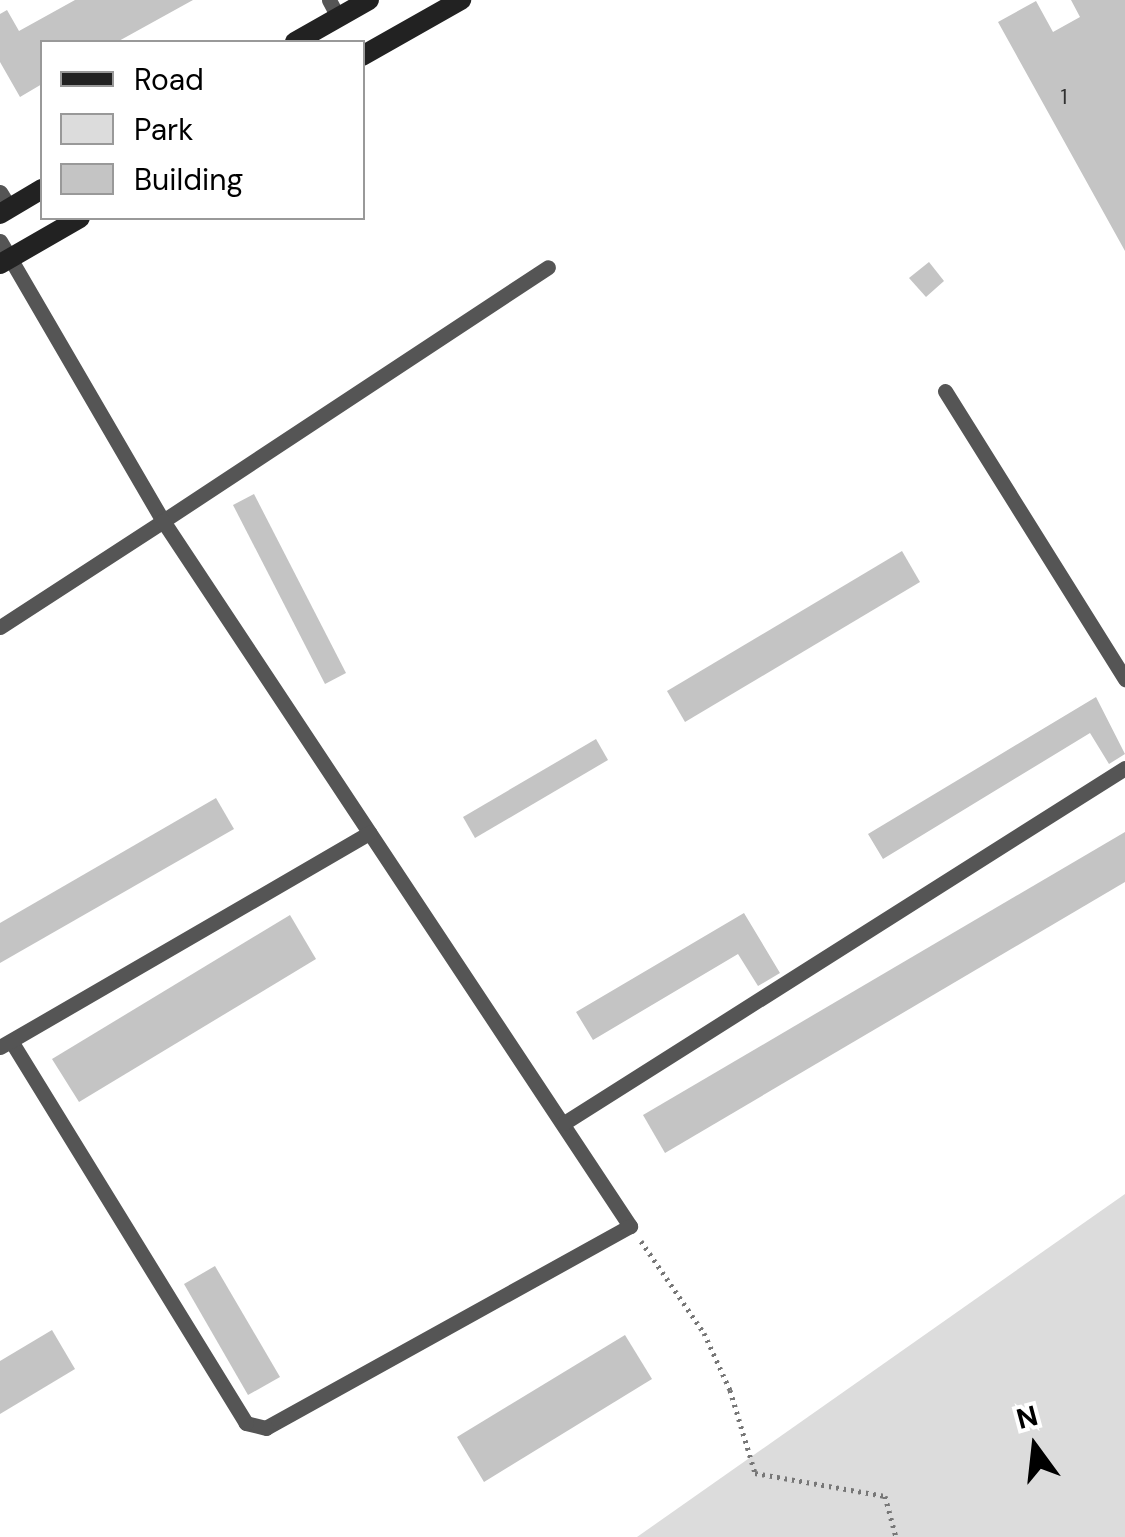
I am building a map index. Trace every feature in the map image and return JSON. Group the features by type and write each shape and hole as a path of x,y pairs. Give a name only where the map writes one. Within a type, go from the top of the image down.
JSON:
{"main road":[{"path":"297,40 333,9 369,0"},
{"path":"365,54 461,0"},
{"path":"3,205 40,190"},
{"path":"3,254 76,220"}],"lane":[{"path":"3,254 163,521 630,1226 266,1428 246,1424 6,1044 370,834"},
{"path":"0,628 548,267"},
{"path":"945,391 1125,679"},
{"path":"564,1123 1125,768"}],"path":[{"path":"630,1226 704,1334 730,1390 756,1473 886,1496 896,1537"}],"green space":[{"path":"1125,1194 1125,1537 637,1537"}],"building":[{"path":"75,0 193,0 121,40 40,40 40,85 20,97 0,62 0,14 7,10 19,31"},
{"path":"1071,0 1125,0 1125,251 998,22 1036,1 1053,32 1080,17"},
{"path":"929,262 944,281 926,297 909,278"},
{"path":"254,494 346,673 325,684 233,505"},
{"path":"902,551 920,582 685,722 667,691"},
{"path":"1096,697 1125,754 1109,764 1090,733 883,859 868,834"},
{"path":"596,739 608,760 475,838 463,817"},
{"path":"216,798 234,829 0,963 0,923"},
{"path":"1125,832 1125,882 665,1153 643,1115"},
{"path":"744,913 780,973 758,986 738,954 593,1040 576,1012"},
{"path":"290,915 316,959 79,1102 52,1059"},
{"path":"215,1266 280,1377 248,1395 184,1284"},
{"path":"52,1330 75,1369 0,1414 0,1361"},
{"path":"625,1335 652,1379 484,1482 457,1437"}]}
